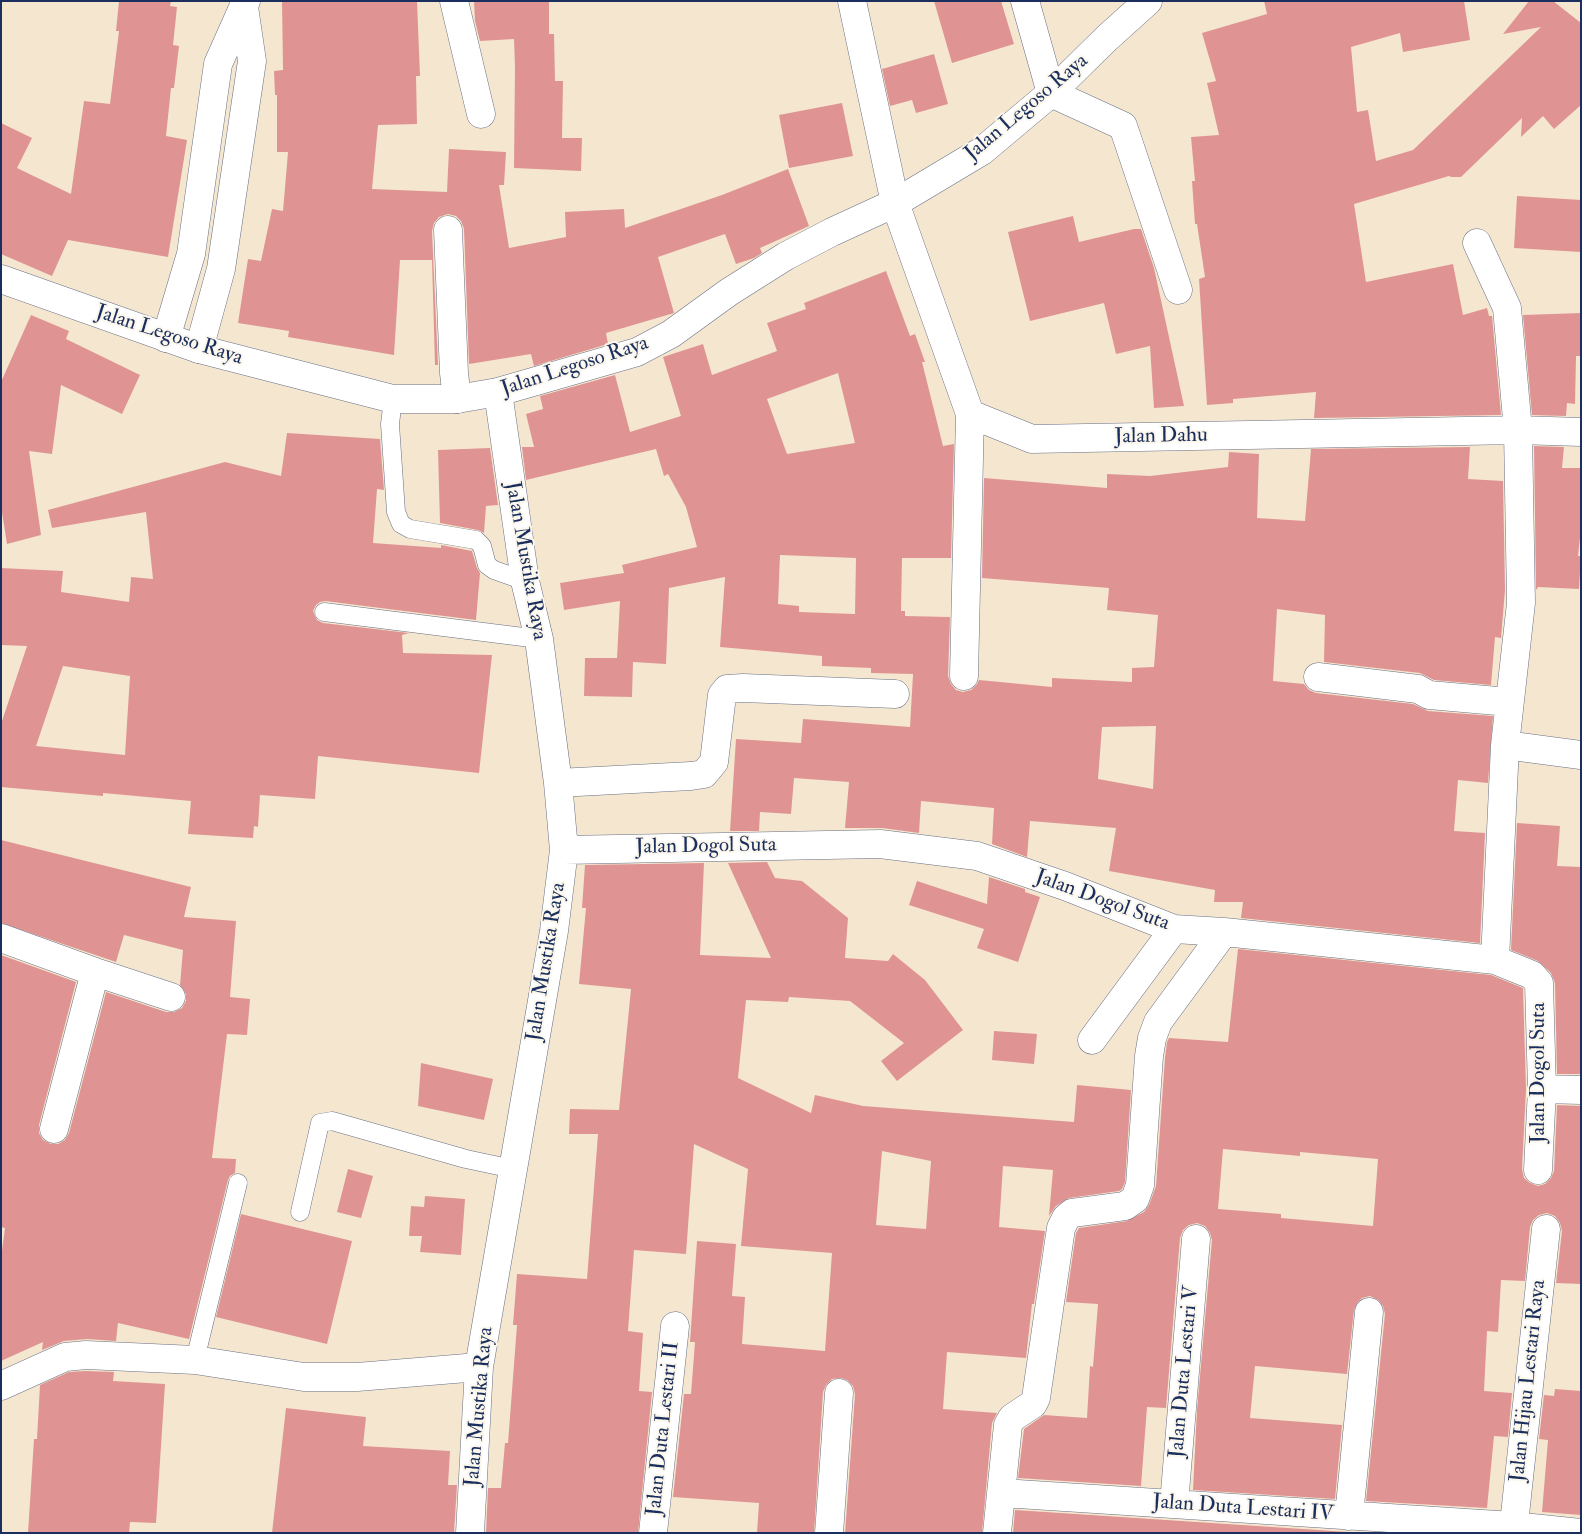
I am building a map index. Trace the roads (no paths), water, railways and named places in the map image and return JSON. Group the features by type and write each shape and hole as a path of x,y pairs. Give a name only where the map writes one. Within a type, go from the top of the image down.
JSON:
{"street":[{"path":"454,1 481,114"},
{"path":"852,1 895,203 970,414 964,676"},
{"path":"1025,1 1051,93 1123,126 1178,290"},
{"name":"Jalan Legoso Raya","path":"1,279 199,349 393,399 457,398 498,392 637,352 671,334 729,292 786,256 895,203 982,152 1051,93 1148,1"},
{"path":"166,338 191,254 218,64 245,4"},
{"path":"199,349 222,269 252,61 245,4"},
{"path":"448,230 454,373 457,398"},
{"path":"1476,243 1507,308 1518,430 1521,603 1505,745 1494,960"},
{"path":"177,305 209,314"},
{"name":"Jalan Mustika Raya","path":"470,1533 478,1368 554,931 564,850 558,783 539,639 525,581 498,392"},
{"name":"Jalan Dahu","path":"970,414 1032,439 1518,430 1581,432"},
{"path":"1318,676 1418,690 1429,695 1509,702"},
{"path":"558,783 704,774 714,762 722,695 727,689 895,694"},
{"path":"1505,745 1581,755"},
{"name":"Jalan Dogol Suta","path":"564,850 880,844 977,856 1065,886 1174,929 1224,932 1494,960 1532,975 1539,983 1542,1090 1538,1170"},
{"path":"1092,1040 1174,929"},
{"path":"997,1533 1008,1424 1012,1418 1033,1404 1038,1392 1061,1228 1066,1218 1072,1213 1125,1206 1135,1199 1140,1185 1148,1056 1152,1038 1158,1022 1224,932"},
{"path":"1,938 171,997"},
{"path":"54,1129 95,972"},
{"path":"1542,1090 1581,1090"},
{"name":"Jalan Hijau Lestari Raya","path":"1513,1530 1546,1229"},
{"name":"Jalan Duta Lestari V","path":"1174,1504 1196,1239"},
{"path":"1349,1516 1369,1312"},
{"name":"Jalan Duta Lestari II","path":"653,1533 675,1326"},
{"path":"1,1386 65,1357 86,1355 195,1360 304,1377 357,1377 478,1368"},
{"path":"829,1533 839,1393"},
{"name":"Jalan Duta Lestari IV","path":"1002,1493 1349,1516 1513,1530 1581,1533"}],"lane":[{"path":"393,399 390,424 396,512 401,524 410,529 476,540 482,546 487,566 525,581"},
{"path":"324,612 539,639"},
{"path":"300,1212 320,1124 332,1121 466,1158 514,1169"},
{"path":"195,1360 238,1183"}]}
